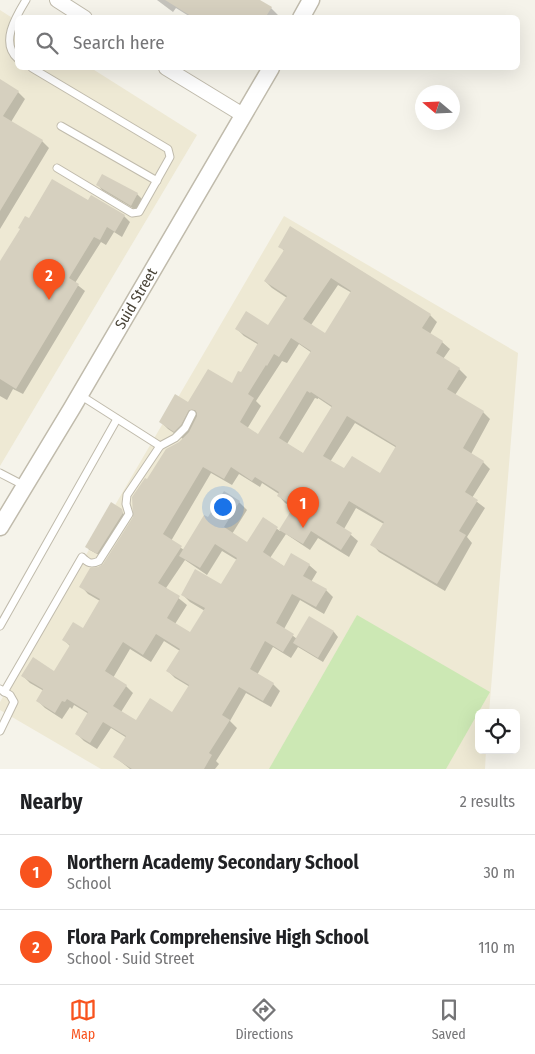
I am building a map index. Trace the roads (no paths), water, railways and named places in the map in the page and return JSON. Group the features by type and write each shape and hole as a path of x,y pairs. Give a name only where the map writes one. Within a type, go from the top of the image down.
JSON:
{"street":[{"path":"57,0 80,15"},
{"path":"303,15 311,0"},
{"path":"169,70 243,115"},
{"name":"Suid Street","path":"0,527 80,395 270,70"}],"lane":[{"path":"17,15 26,0"},
{"path":"15,18 5,34 5,45 15,56"},
{"path":"35,70 168,149 170,157 140,212 132,213 57,168"},
{"path":"61,126 157,181"},
{"path":"80,395 160,446"},
{"path":"0,731 14,702 10,695 2,690 82,557 88,563 94,564 99,561 129,514 126,504 127,495 160,446 175,438 185,428 192,414"},
{"path":"0,626 117,419"},
{"path":"0,473 25,486"}],"place":[{"name":"Flora Park Comprehensive High School","path":"49,300"},
{"name":"Northern Academy Secondary School","path":"303,528"}]}
